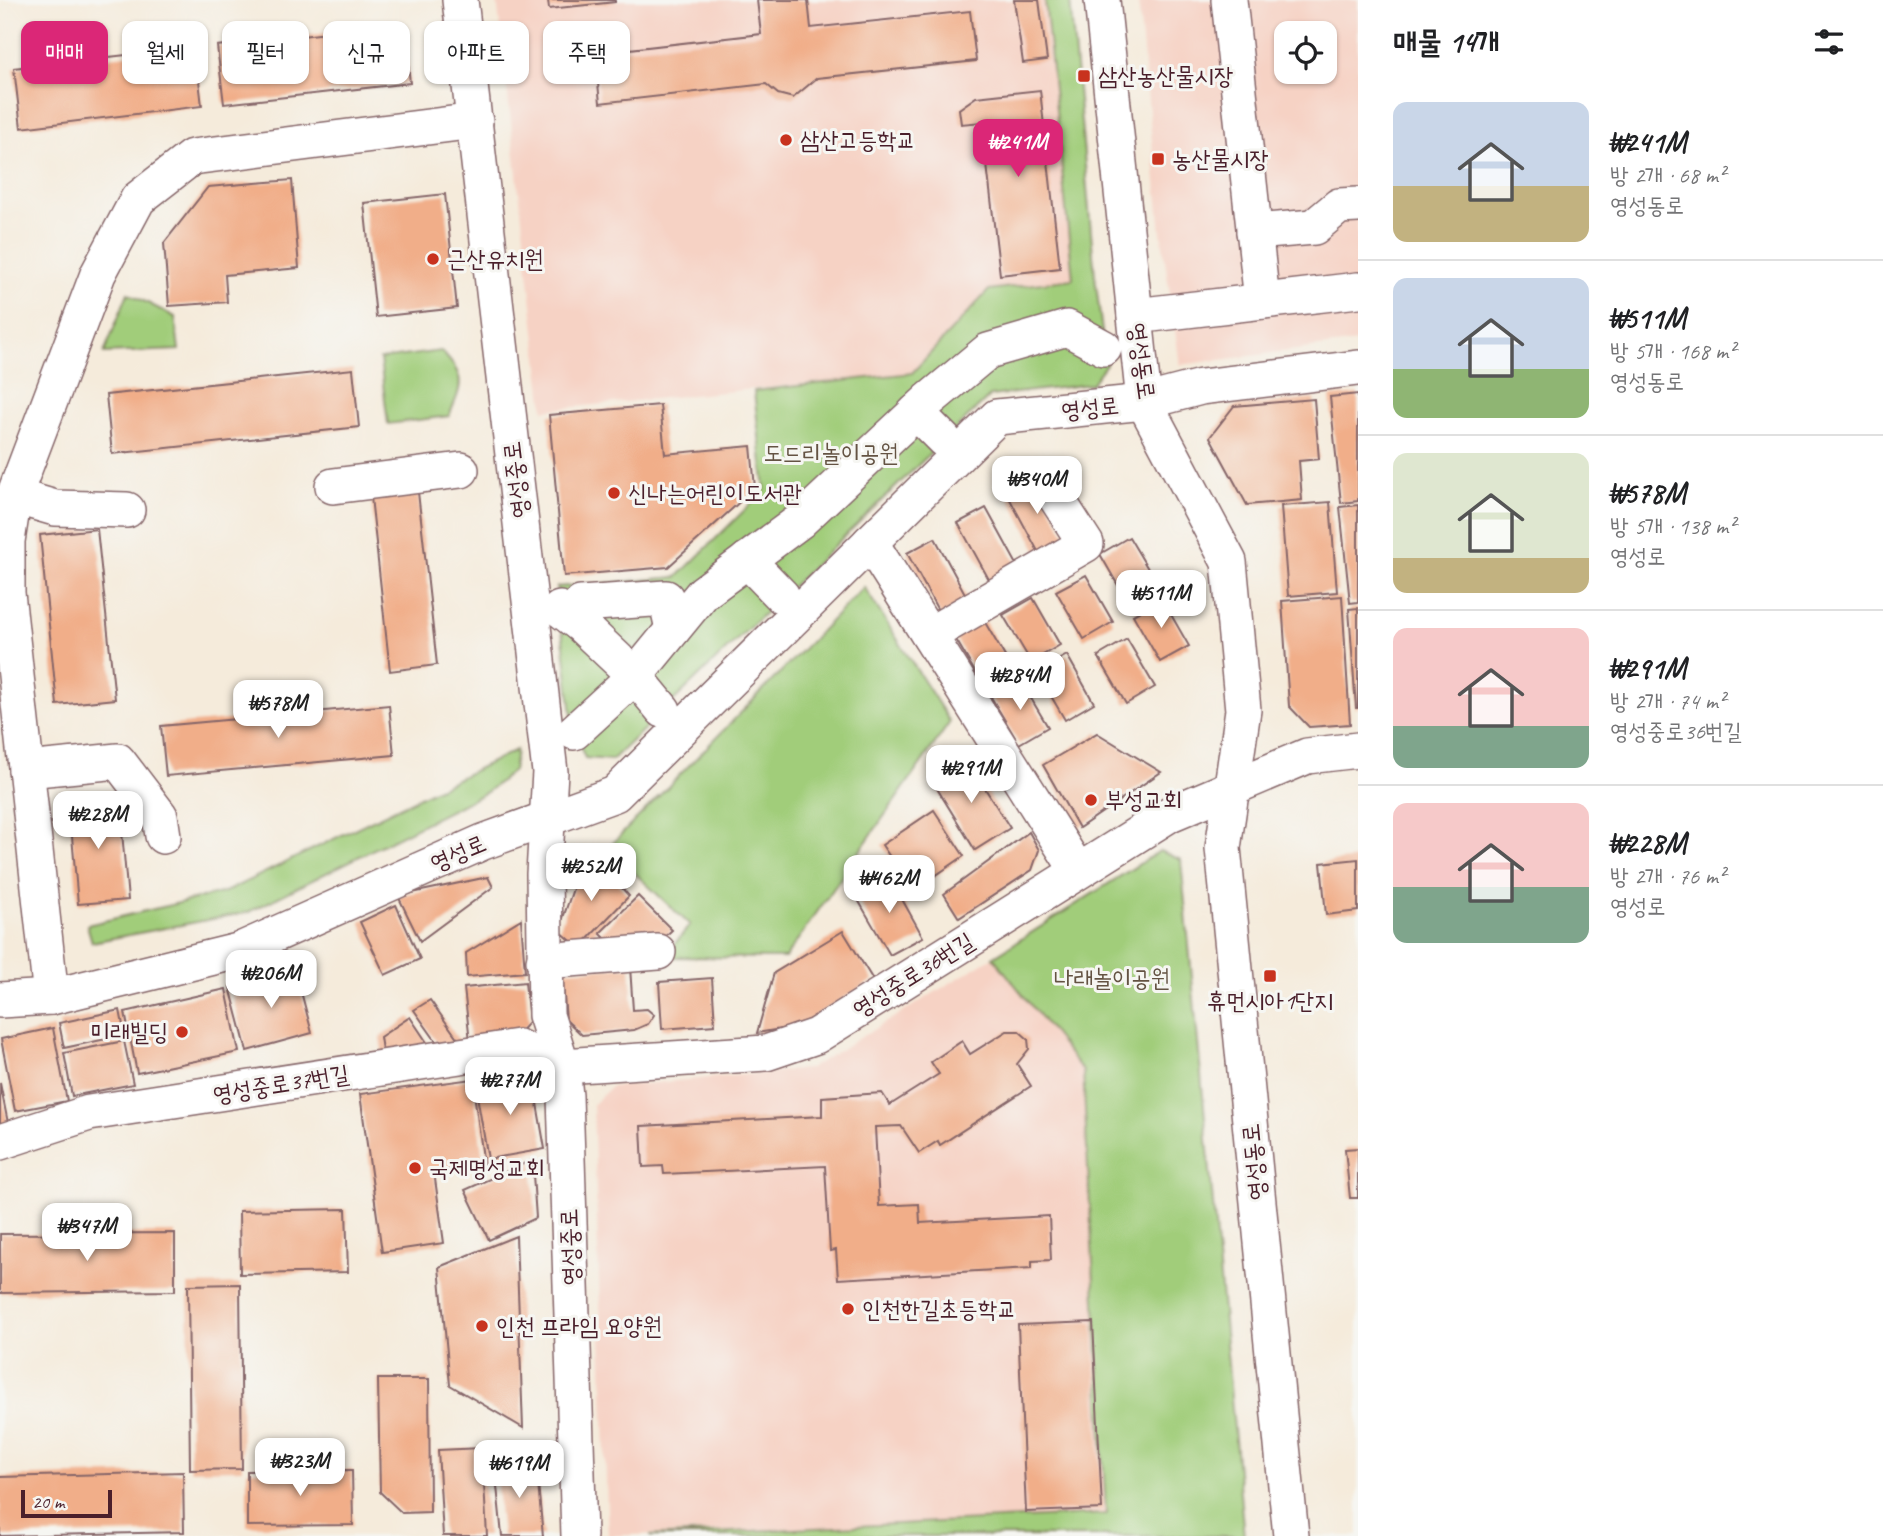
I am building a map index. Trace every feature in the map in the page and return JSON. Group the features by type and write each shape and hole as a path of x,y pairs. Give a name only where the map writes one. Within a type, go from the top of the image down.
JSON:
{"street":[{"name":"영성중로","path":"460,0 550,772 544,961 546,1015 562,1066 579,1536"},
{"name":"영성동로","path":"1102,0 1144,402 1228,562 1243,710 1223,848 1291,1536"},
{"path":"1229,0 1262,301"},
{"path":"51,997 7,593 7,541 14,496 98,274 138,200 192,157 475,121"},
{"path":"1254,232 1314,227 1339,206 1358,205"},
{"path":"1135,316 1357,289"},
{"path":"574,732 635,676 703,593 800,521 916,412 988,351 1066,328 1104,348"},
{"name":"영성로","path":"0,1000 51,997 238,951 483,842 615,794 997,418 1144,402 1201,387 1358,368"},
{"path":"916,412 944,440"},
{"path":"333,486 461,470"},
{"path":"929,635 1086,544 1050,488"},
{"path":"14,496 55,508 127,510"},
{"path":"870,542 1078,871"},
{"path":"747,560 782,596"},
{"path":"663,710 635,676 570,617 580,604 666,598 673,629"},
{"path":"1232,788 1307,756 1358,750"},
{"path":"26,770 118,761 160,816 163,836"},
{"name":"영성중로36번길","path":"562,1066 766,1053 816,1036 1170,814 1232,788"},
{"path":"544,961 658,952"},
{"name":"영성중로37번길","path":"0,1142 89,1113 518,1047 562,1066"}],"shaded area":[{"name":"삼산고등학교","path":"497,0 1045,0 1074,279 989,290 912,373 544,410 507,84 529,84 529,21 499,21"},
{"path":"1138,0 1358,0 1358,342 1180,365 1161,232"},
{"name":"인천한길초등학교","path":"993,957 1083,1071 1106,1515 608,1536 593,1104 611,1087 809,1069"}],"green space":[{"name":"도드리놀이공원","path":"1045,0 1070,0 1095,276 1106,364 1091,384 990,396 612,760 585,758 574,732 557,587 677,577 765,490 754,391 912,373 989,290 1073,279"},
{"path":"128,293 175,317 179,350 104,353"},
{"path":"441,351 455,368 460,381 449,416 388,424 380,359"},
{"path":"864,587 950,722 785,958 664,957 690,925 608,848"},
{"path":"516,750 513,771 487,792 249,912 92,942 87,925 225,892"},
{"name":"나래놀이공원","path":"1160,851 1181,860 1244,1536 650,1536 1106,1514 1083,1071 993,957"}],"building":[{"path":"548,0 615,0 615,2 549,9"},
{"path":"757,0 808,0 811,28 970,11 976,61 817,78 793,98 778,94 766,84 600,103 598,84 630,84 630,49 761,34"},
{"path":"1014,0 1039,0 1047,60 1023,63"},
{"path":"323,34 323,84 401,84 224,104 217,46 222,45 222,84 309,84 309,35"},
{"path":"122,55 122,84 199,84 202,106 21,128 14,68 21,67 21,84 108,84 108,57"},
{"path":"1040,90 1060,268 1000,275 982,122 961,124 959,109 976,97"},
{"path":"292,180 299,268 225,275 227,302 169,306 164,243 208,187"},
{"path":"445,194 457,308 376,317 364,203"},
{"path":"353,369 359,427 112,454 106,395"},
{"path":"1358,394 1358,501 1341,503 1330,397"},
{"path":"1314,399 1319,459 1299,461 1302,500 1247,505 1210,437 1234,406"},
{"path":"660,405 665,454 751,446 755,488 668,567 564,576 549,415"},
{"path":"1034,477 1068,540 1040,555 1006,492"},
{"path":"418,492 437,665 390,671 371,497"},
{"path":"1330,502 1337,592 1288,596 1281,506"},
{"path":"1358,505 1358,602 1350,603 1340,507"},
{"path":"986,508 1020,570 992,585 958,523"},
{"path":"97,529 115,699 57,705 40,535"},
{"path":"1129,537 1157,584 1127,601 1100,554"},
{"path":"935,538 969,601 941,616 907,553"},
{"path":"1086,575 1113,622 1084,639 1056,591"},
{"path":"1342,596 1350,724 1309,727 1289,706 1282,601"},
{"path":"1033,598 1060,645 1031,662 1003,615"},
{"path":"1162,599 1189,646 1160,662 1133,615"},
{"path":"1358,608 1358,708 1356,708 1349,609"},
{"path":"983,619 1011,667 982,684 954,636"},
{"path":"1127,639 1155,687 1126,704 1098,656"},
{"path":"1067,655 1094,703 1065,720 1037,672"},
{"path":"1020,680 1048,727 1019,744 991,697"},
{"path":"389,705 394,755 166,776 161,726"},
{"name":"부성교회","path":"1097,733 1161,772 1079,828 1043,765"},
{"path":"967,760 1010,828 975,850 933,782"},
{"path":"119,798 128,900 78,904 69,802"},
{"path":"934,810 964,856 913,891 882,845"},
{"path":"1029,832 1039,850 1032,870 959,918 944,894"},
{"path":"596,859 629,896 579,948 559,930 577,877"},
{"path":"1358,859 1358,911 1326,915 1321,863"},
{"path":"888,874 923,937 890,955 854,893"},
{"path":"488,877 493,887 420,941 398,896"},
{"path":"638,896 672,930 658,943 613,946 600,933"},
{"path":"396,905 420,959 385,975 360,922"},
{"path":"521,919 525,972 467,977 466,953"},
{"path":"843,931 873,980 798,1026 757,1033 774,973"},
{"path":"630,967 633,1010 647,1009 654,1015 648,1024 634,1030 582,1035 566,1020 562,971"},
{"path":"295,969 312,1033 247,1051 230,987"},
{"path":"712,978 715,1025 662,1029 659,982"},
{"path":"525,982 529,1022 516,1036 470,1041 464,988"},
{"name":"미래빌딩","path":"226,989 239,1052 137,1073 125,1012"},
{"path":"430,1000 460,1042 438,1044 414,1010"},
{"path":"120,1010 125,1035 64,1048 59,1023"},
{"path":"410,1017 432,1050 383,1057 380,1037"},
{"path":"53,1028 67,1101 15,1111 1,1039"},
{"path":"1007,1031 1019,1031 1028,1039 1029,1049 1017,1064 1031,1086 940,1145 938,1141 919,1153 901,1126 875,1127 879,1206 919,1204 920,1223 1049,1216 1051,1260 1032,1261 1032,1268 838,1279 836,1250 830,1251 825,1166 664,1174 663,1166 643,1167 641,1126 822,1116 822,1097 882,1093 890,1105 939,1074 931,1062 962,1041 970,1054"},
{"path":"124,1041 133,1084 72,1096 64,1053"},
{"path":"532,1075 545,1149 488,1159 475,1084"},
{"name":"국제명성교회","path":"472,1079 484,1165 434,1172 444,1243 382,1252 360,1094"},
{"path":"0,1083 8,1123 0,1125"},
{"path":"1358,1148 1358,1198 1350,1198 1345,1149"},
{"path":"532,1160 536,1218 489,1240 465,1190"},
{"path":"346,1209 348,1272 240,1274 239,1211"},
{"path":"175,1233 175,1291 0,1293 0,1234"},
{"name":"인천 프라임 요양원","path":"516,1236 523,1428 450,1385 439,1267"},
{"path":"240,1284 242,1469 190,1470 188,1285"},
{"path":"1093,1322 1102,1509 1026,1512 1018,1325"},
{"path":"378,1379 429,1379 430,1512 402,1513 380,1492"},
{"path":"482,1448 487,1536 443,1536 438,1450"},
{"path":"536,1463 543,1536 502,1536 495,1466"},
{"path":"352,1470 353,1525 247,1526 247,1471"},
{"path":"183,1472 184,1532 0,1536 0,1477"}],"place":[{"name":"삼산농산물시장","path":"1084,76"},
{"name":"삼산고등학교","path":"786,140"},
{"name":"농산물시장","path":"1158,159"},
{"name":"근산유치원","path":"433,259"},
{"name":"신나는어린이도서관","path":"614,493"},
{"name":"부성교회","path":"1091,800"},
{"name":"휴먼시아1단지","path":"1270,976"},
{"name":"미래빌딩","path":"182,1032"},
{"name":"국제명성교회","path":"415,1168"},
{"name":"인천한길초등학교","path":"848,1309"},
{"name":"인천 프라임 요양원","path":"482,1326"}]}
